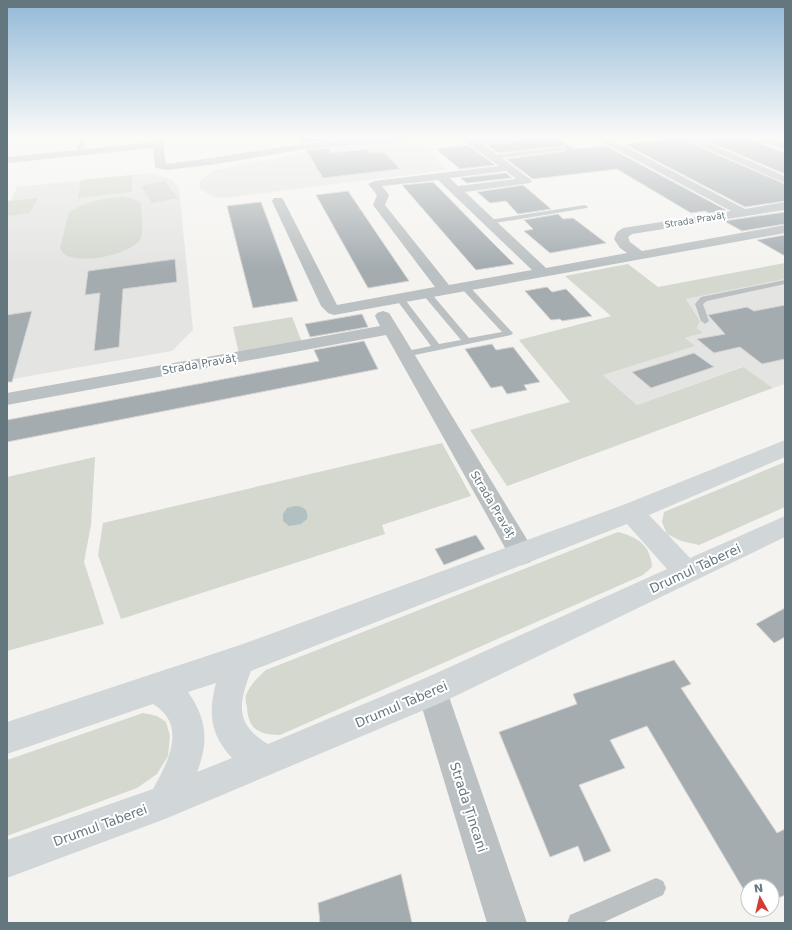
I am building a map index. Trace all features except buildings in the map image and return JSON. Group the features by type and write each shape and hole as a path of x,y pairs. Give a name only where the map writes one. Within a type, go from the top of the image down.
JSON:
{"main road":[{"path":"7,738 240,660 631,512 785,448"},
{"path":"631,512 686,572"},
{"name":"Drumul Taberei","path":"7,859 165,802 266,762 432,691 785,526"},
{"path":"240,660 230,682 225,701 226,718 232,734 244,748 266,762"},
{"path":"156,689 176,702 185,715 189,732 187,754 181,771 165,802"}],"street":[{"path":"396,181 374,184 383,195 378,205 445,290"},
{"path":"447,181 542,273"},
{"path":"456,190 523,181"},
{"name":"Strada Pravăț","path":"685,181 744,213"},
{"path":"278,201 330,308 338,310 785,229"},
{"name":"Strada Pravăț","path":"640,256 625,245 621,239 622,235 628,231 785,206"},
{"name":"Strada Pravăț","path":"646,228 678,248"},
{"name":"Strada Pravăț","path":"375,303 522,554"},
{"name":"Strada Pravăț","path":"7,399 391,329"},
{"name":"Strada Țincani","path":"432,691 507,923"}],"lane":[{"path":"489,222 585,208"},
{"path":"706,321 699,304 704,299 785,282"},
{"path":"405,354 508,333 465,287"},
{"path":"427,294 467,341"},
{"path":"400,298 436,348"},
{"path":"578,923 656,888"}],"shaded area":[{"path":"70,181 173,181 179,188 193,330 172,351 7,380 7,201 11,200 17,187"},
{"path":"81,181 132,181 132,192 78,198"},
{"path":"165,181 178,198 152,203 141,186"},
{"path":"200,181 357,181 224,198 214,197 206,193 200,188 199,183"},
{"path":"122,197 132,198 141,203 142,235 136,244 116,254 104,257 80,259 70,257 63,253 60,248 69,212 94,201"},
{"path":"38,198 30,213 7,216 7,201"},
{"path":"785,263 785,279 686,299 700,321 697,328 703,333 685,338 695,346 603,375 637,405 743,367 773,388 507,486 470,430 570,402 519,340 611,316 565,276 628,264 658,287"},
{"path":"785,279 785,384 773,388 742,367 637,405 603,375 694,346 685,338 703,333 697,328 700,321 686,299"},
{"path":"292,317 302,342 239,354 233,327"},
{"path":"442,443 471,496 382,525 385,534 121,619 98,555 103,523"},
{"path":"95,457 91,525 84,562 104,624 7,651 7,477"},
{"path":"785,462 785,507 699,545 681,541 667,534 662,522 664,512"},
{"path":"295,506 305,509 307,519 301,524 289,526 283,521 283,514 287,508"},
{"path":"618,532 637,540 649,553 652,567 643,575 280,735 267,734 256,730 250,721 246,703 246,695 254,681 266,670"},
{"path":"143,713 157,716 166,722 170,736 168,756 157,774 137,788 7,836 7,760"}]}
